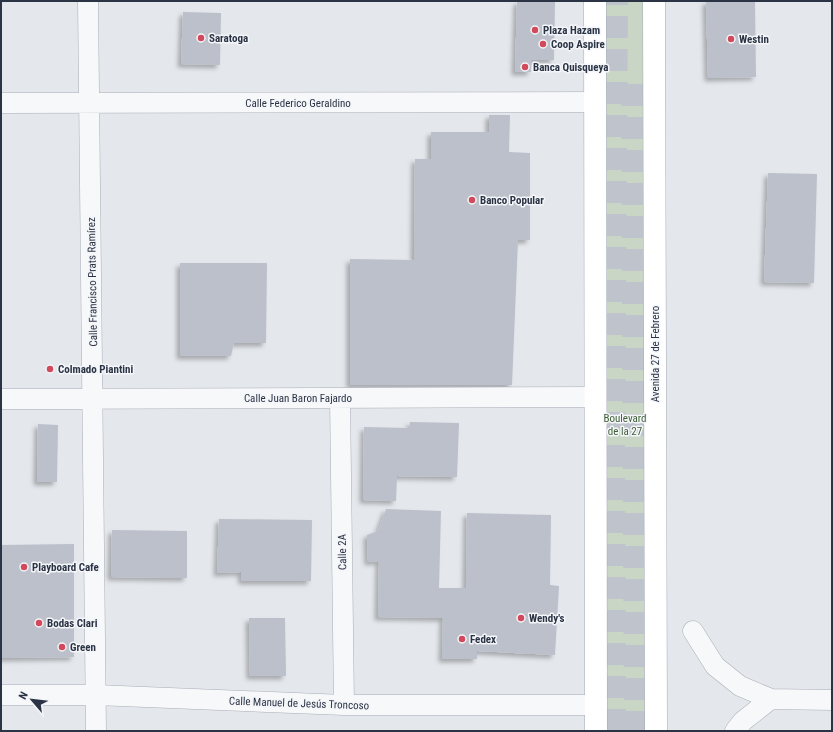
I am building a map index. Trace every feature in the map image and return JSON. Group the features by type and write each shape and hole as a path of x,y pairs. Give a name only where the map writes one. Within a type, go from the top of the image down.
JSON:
{"main road":[{"path":"595,1 596,731"},
{"name":"Avenida 27 de Febrero","path":"654,1 656,731"}],"street":[{"name":"Calle Francisco Prats Ramírez","path":"88,1 96,731"},
{"name":"Calle Federico Geraldino","path":"1,103 595,102"},
{"name":"Calle Juan Baron Fajardo","path":"1,399 596,397"},
{"name":"Calle 2A","path":"340,398 344,705"},
{"path":"693,631 715,666 740,686 771,699 832,700"},
{"name":"Calle Manuel de Jesús Troncoso","path":"1,695 96,695 344,705 596,705"},
{"path":"735,731 744,721 771,699"}],"green space":[{"name":"Boulevard de la 27","path":"601,1 648,1 650,731 602,731"}],"building":[{"name":"Plaza Hazam","path":"517,1 555,1 554,60 531,60 531,72 515,72"},
{"name":"Westin","path":"706,1 755,1 756,77 708,78"},
{"name":"Saratoga","path":"183,12 221,13 220,65 181,64"},
{"path":"489,115 510,115 509,152 530,153 530,240 518,240 512,385 350,385 350,259 414,260 415,159 431,159 431,132 489,132"},
{"path":"768,173 817,174 814,283 764,282"},
{"path":"180,263 267,263 266,343 234,343 231,356 180,356"},
{"path":"410,422 459,423 457,477 397,476 396,501 363,500 364,427 409,428"},
{"path":"38,424 58,425 57,482 37,482"},
{"path":"386,509 441,511 439,588 466,588 467,513 551,515 550,585 559,586 555,655 477,651 477,659 442,659 443,618 378,617 379,561 368,562 367,535 378,531"},
{"path":"219,519 312,520 311,581 242,581 241,572 217,573"},
{"path":"112,530 187,531 187,578 111,577"},
{"path":"74,544 74,657 1,658 1,545"},
{"path":"249,618 285,618 286,676 250,676"}],"tunnel":[{"path":"615,731 614,449 617,1"},
{"path":"632,84 635,731"}],"place":[{"name":"Plaza Hazam","path":"535,30"},
{"name":"Saratoga","path":"201,38"},
{"name":"Westin","path":"731,39"},
{"name":"Coop Aspire","path":"543,44"},
{"name":"Banca Quisqueya","path":"525,67"},
{"name":"Banco Popular","path":"472,200"},
{"name":"Colmado Piantini","path":"50,369"},
{"name":"Playboard Cafe","path":"24,567"},
{"name":"Wendy's","path":"521,618"},
{"name":"Bodas Clari","path":"39,623"},
{"name":"Fedex","path":"462,639"},
{"name":"Green","path":"62,647"}]}
